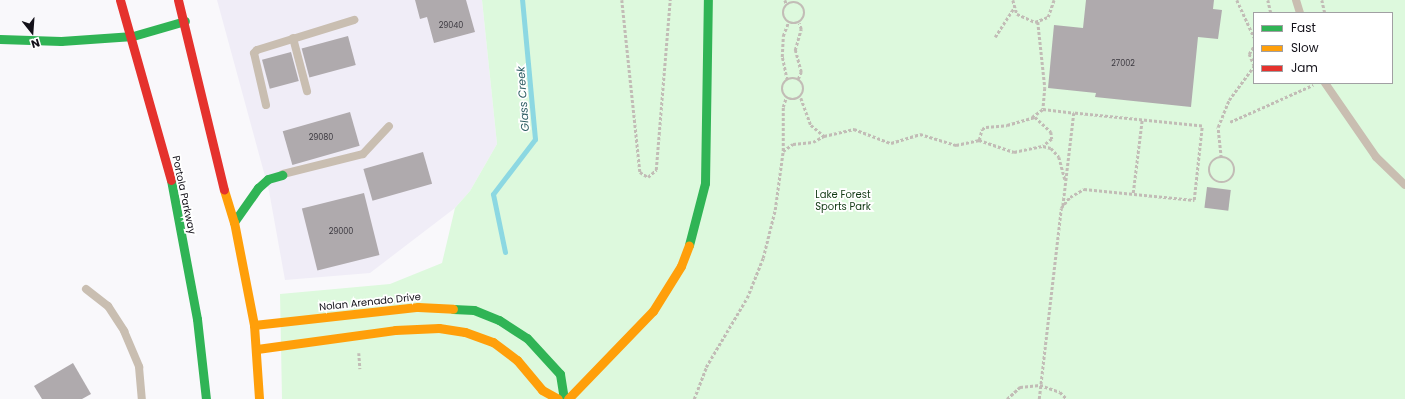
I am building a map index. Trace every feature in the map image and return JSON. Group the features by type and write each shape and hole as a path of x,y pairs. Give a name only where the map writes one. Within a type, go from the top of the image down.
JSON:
{"street":[{"name":"Portola Parkway","path":"120,0 133,36 170,175 197,319 206,399"},
{"path":"178,0 185,21 222,187 234,222 254,325 257,349 259,399"},
{"path":"568,399 653,311 681,266 692,239 705,183 708,0"},
{"path":"0,39 61,41 133,36 185,21"},
{"path":"234,222 258,188 268,179 282,174"},
{"name":"Nolan Arenado Drive","path":"254,325 418,307 474,310 499,320 527,338 545,355 560,374 564,399"},
{"path":"257,349 395,330 439,328 465,332 493,342 517,360 534,376 542,390 558,399"}],"lane":[{"path":"1296,0 1300,12"},
{"path":"266,105 254,53 292,38 354,20"},
{"path":"292,38 307,91"},
{"path":"1326,84 1376,158 1405,184"},
{"path":"282,174 363,154 389,126"},
{"path":"86,289 108,306 124,331 139,367 142,399"}],"path":[{"path":"622,0 640,172 648,177 656,170 670,0"},
{"path":"785,0 787,5 783,15 788,23"},
{"path":"800,4 802,0"},
{"path":"1013,0 1014,8 1022,19 1038,22 1052,12 1054,0"},
{"path":"1237,0 1253,35"},
{"path":"1268,0 1271,12"},
{"path":"1322,0 1325,12"},
{"path":"787,5 800,4"},
{"path":"799,23 806,13 800,4"},
{"path":"995,36 1014,8"},
{"path":"979,140 982,129 986,127 1007,125 1032,118 1043,109 1045,88 1038,22"},
{"path":"788,23 799,23"},
{"path":"788,23 783,36 782,57 787,80 782,90 786,98 794,101 801,98"},
{"path":"798,79 801,72 795,50 801,29 799,23"},
{"path":"1253,48 1249,54 1253,64"},
{"path":"1221,158 1218,127 1229,100 1253,67"},
{"path":"787,80 798,79"},
{"path":"798,79 804,87 801,98 811,125 824,136"},
{"path":"1230,122 1316,84"},
{"path":"694,399 706,367 747,298 763,258 775,210 783,151 783,107 786,98"},
{"path":"1043,109 1202,126 1194,200 1084,189 1070,197 1063,206"},
{"path":"1039,399 1074,113"},
{"path":"1032,118 1040,120 1051,132 1052,139 1043,146"},
{"path":"1133,193 1142,120"},
{"path":"783,151 793,144 813,142 824,136 854,128 891,143 920,134 956,145 979,140 1014,152 1043,146 1051,148 1059,157 1066,185"},
{"path":"1221,158 1231,161 1235,169 1233,178 1222,183 1214,180 1209,170 1212,162 1221,158"},
{"path":"352,352 363,350"},
{"path":"1007,399 1020,387 1040,385 1060,392 1067,399"}],"shaded area":[{"path":"217,0 482,0 497,144 470,191 455,208 370,273 285,280 269,191"}],"green space":[{"name":"Lake Forest Sports Park","path":"482,0 1405,0 1405,399 282,399 280,294 390,284 442,263 455,208 470,191 497,144"}],"building":[{"path":"415,0 466,0 475,32 434,43 427,17 420,19"},
{"path":"1086,0 1214,0 1213,9 1222,10 1218,39 1198,37 1191,107 1095,97 1096,93 1048,88 1054,25 1083,28"},
{"path":"348,36 356,65 309,77 302,48"},
{"path":"291,52 299,81 270,89 262,60"},
{"path":"350,112 360,146 292,165 283,131"},
{"path":"423,152 432,184 372,201 363,169"},
{"path":"1207,187 1231,190 1228,211 1204,208"},
{"path":"364,193 379,255 317,271 302,208"},
{"path":"73,363 91,394 82,399 42,399 34,386"}],"waterway":[{"name":"Glass Creek","path":"505,252 493,194 535,139 522,0"}],"traffic: fast":[{"path":"689,245 705,183 708,0"},
{"path":"0,39 61,41 133,36 185,21"},
{"path":"234,222 258,188 268,179 282,175"},
{"path":"171,180 197,319 206,399"},
{"path":"453,309 474,310 499,320 527,338 560,374 564,399"}],"traffic: slow":[{"path":"224,190 234,222 254,325 259,399"},
{"path":"568,399 653,311 681,266 689,245"},
{"path":"254,325 418,307 453,309"},
{"path":"257,349 395,330 439,328 465,332 493,342 517,360 542,390 558,399"}],"traffic: jam":[{"path":"120,0 171,180"},
{"path":"178,0 224,190"}]}
